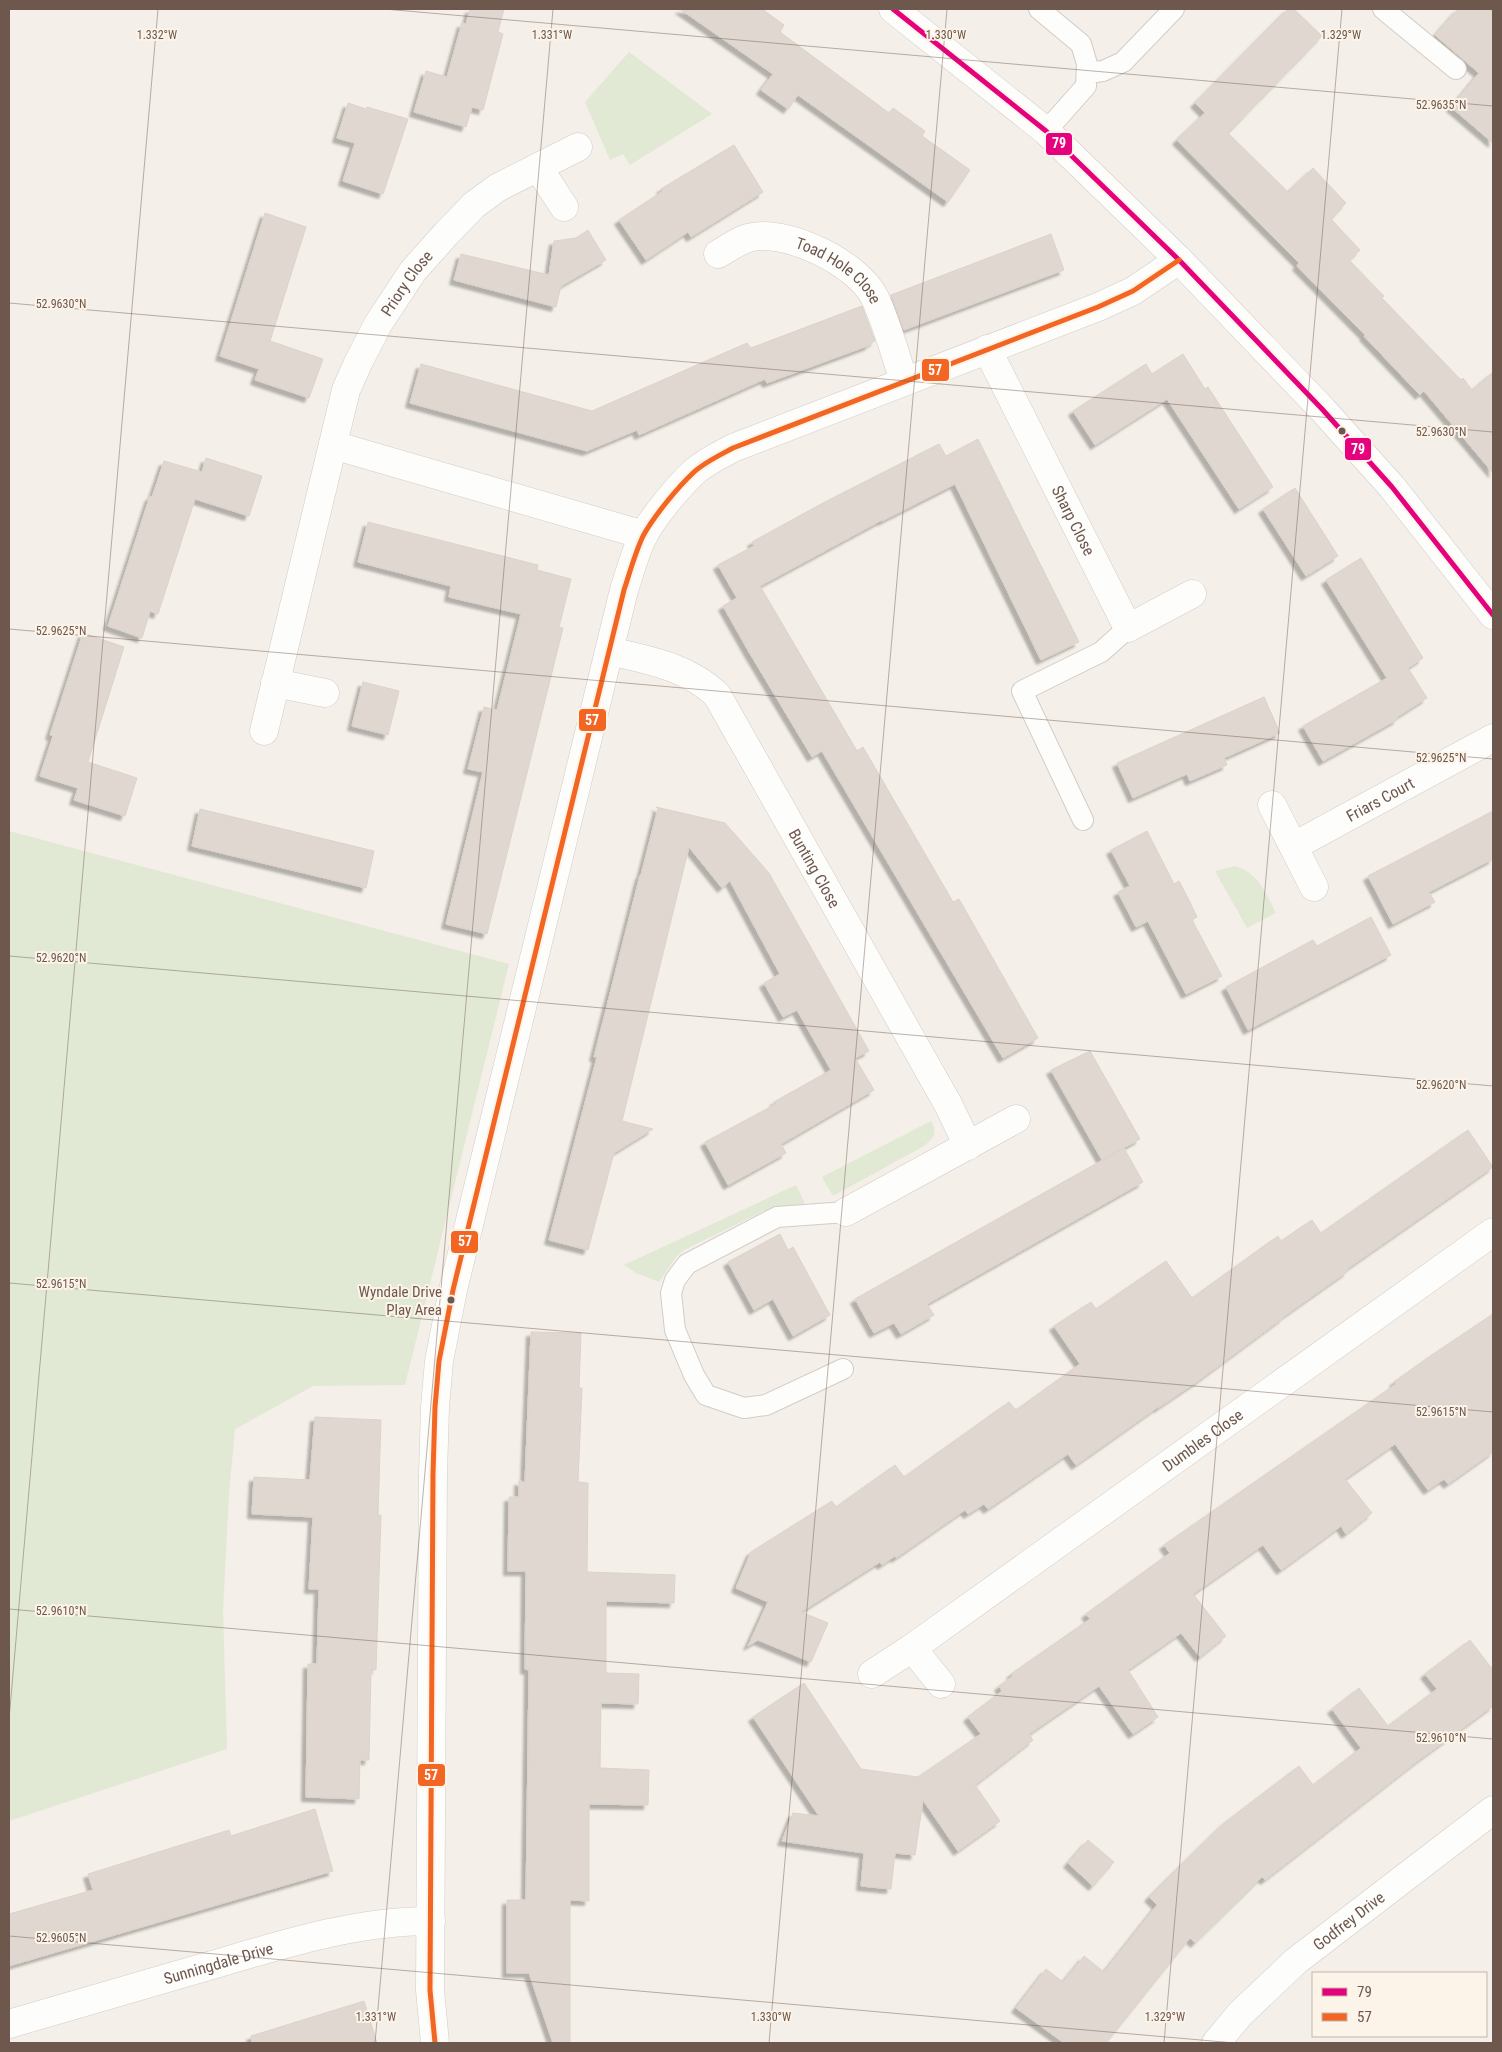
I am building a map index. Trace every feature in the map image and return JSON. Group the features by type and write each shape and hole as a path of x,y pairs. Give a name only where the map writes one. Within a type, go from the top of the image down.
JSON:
{"street":[{"path":"893,9 1046,131 1179,260 1322,409 1385,480 1493,615"},
{"name":"Priory Close","path":"264,731 346,390 378,324 413,271 474,206 497,188 578,147"},
{"path":"538,167 564,207"},
{"name":"Toad Hole Close","path":"718,254 747,238 770,236 792,239 845,266 865,283 875,297 904,381"},
{"path":"435,2043 430,1990 434,1455 435,1407 439,1361 453,1290 610,650 632,564 644,534 694,472 733,448 1098,307 1133,291 1179,260"},
{"name":"Sharp Close","path":"987,349 1128,628"},
{"path":"333,445 644,534"},
{"path":"1128,628 1192,594"},
{"name":"Bunting Close","path":"610,650 687,673 703,682 717,695 949,1106 968,1146"},
{"path":"275,683 325,694"},
{"name":"Friars Court","path":"1294,846 1493,738"},
{"path":"1272,805 1314,887"},
{"path":"846,1212 1016,1119"},
{"name":"Dumbles Close","path":"872,1674 912,1648 1493,1232"},
{"path":"912,1648 940,1684"},
{"name":"Godfrey Drive","path":"1216,2043 1240,2014 1296,1961 1493,1810"},
{"name":"Sunningdale Drive","path":"9,2024 261,1950 350,1927 395,1921 431,1921"}],"lane":[{"path":"1040,9 1081,44 1087,64 1086,86 1046,131"},
{"path":"1087,73 1103,71 1123,62 1174,9"},
{"path":"1383,9 1456,68"},
{"path":"1083,820 1022,691 1101,652 1128,628"},
{"path":"843,1369 766,1405 744,1408 706,1394 694,1375 675,1330 671,1294 675,1280 687,1264 777,1217 846,1212"}],"green space":[{"path":"629,52 712,114 630,165 623,154 610,160 585,102"},
{"path":"9,831 509,964 405,1385 313,1386 235,1429 229,1494 223,1610 227,1749 9,1821"},
{"path":"1235,866 1256,878 1276,913 1247,928 1215,871"},
{"path":"931,1121 934,1135 924,1146 833,1196 822,1177"},
{"path":"796,1185 805,1203 791,1208 764,1211 684,1250 676,1257 659,1282 636,1273 624,1265"}],"building":[{"path":"470,9 504,9 498,32 503,34 483,110 472,107 466,127 414,112 426,71 447,77 462,23 466,24"},
{"path":"680,9 762,9 784,25 780,32 889,113 893,108 925,131 922,136 970,170 948,202 798,95 788,109 761,90 773,74"},
{"path":"1288,9 1294,9 1322,36 1228,133 1288,192 1313,168 1346,203 1331,219 1360,250 1349,260 1384,296 1382,298 1461,380 1463,378 1472,390 1493,372 1493,473 1424,391 1420,395 1365,335 1297,266 1299,263 1177,140 1205,113 1195,103"},
{"path":"1458,9 1493,9 1493,143 1451,107 1479,73 1435,35"},
{"path":"348,103 408,119 383,194 343,181 355,143 337,138"},
{"path":"734,145 763,192 691,237 688,232 646,260 619,220 663,191 661,189"},
{"path":"265,213 306,227 270,341 323,359 309,398 255,380 259,369 220,356"},
{"path":"588,230 606,260 561,286 556,307 454,280 461,254 549,275 554,241 576,238"},
{"path":"1051,234 1064,270 904,330 891,295"},
{"path":"862,306 875,341 870,345 767,383 765,379 639,435 637,430 587,451 410,403 421,364 592,411 747,343 751,348"},
{"path":"1183,354 1205,389 1208,387 1273,487 1239,509 1167,399 1095,445 1073,411 1146,364 1152,374"},
{"path":"978,439 1079,642 1041,660 955,484 882,520 760,586 857,751 863,747 953,902 959,899 1038,1038 1003,1058 822,751 812,757 749,652 723,606 737,598 718,565 754,546 752,542 823,503 939,444 946,456"},
{"path":"206,458 262,476 249,516 195,499 158,614 150,611 142,638 108,626 150,496 152,497 164,461 202,472"},
{"path":"1295,488 1338,556 1306,576 1263,509"},
{"path":"368,522 538,565 537,570 571,579 559,627 563,628 487,934 446,924 483,772 468,769 484,707 497,710 521,614 449,597 451,586 358,562"},
{"path":"1361,558 1423,658 1408,668 1427,698 1397,717 1398,719 1323,761 1303,726 1387,678 1326,580"},
{"path":"83,633 124,647 88,762 137,778 125,816 74,800 78,788 40,776 53,736 50,735"},
{"path":"363,682 399,691 388,735 352,726"},
{"path":"1264,697 1280,733 1224,758 1227,765 1190,781 1187,774 1133,798 1117,763"},
{"path":"656,807 725,823 769,873 869,1051 855,1058 874,1090 781,1144 786,1153 728,1185 705,1142 776,1104 774,1102 831,1070 797,1010 783,1017 764,983 780,974 730,881 722,888 689,847 622,1121 653,1129 614,1153 588,1250 549,1240 597,1057 594,1057 658,808"},
{"path":"200,809 374,851 366,888 192,846"},
{"path":"1493,811 1493,859 1429,892 1435,902 1393,924 1368,876"},
{"path":"1147,831 1174,884 1179,881 1189,900 1197,917 1192,920 1222,976 1186,994 1148,921 1136,927 1118,892 1130,886 1111,850"},
{"path":"1371,917 1391,955 1248,1030 1226,987 1313,940 1317,946"},
{"path":"1090,1051 1140,1139 1102,1160 1051,1070"},
{"path":"1468,1130 1493,1167 1347,1269 1348,1271 1198,1381 1076,1465 1068,1454 988,1509 984,1504 968,1514 965,1510 896,1558 895,1556 882,1565 880,1562 801,1612 828,1623 811,1662 758,1640 748,1646 768,1602 736,1588 751,1552 832,1501 836,1507 895,1465 904,1477 1009,1402 1016,1410 1080,1364 1054,1326 1091,1302 1096,1309 1166,1261 1192,1298 1278,1236 1281,1241 1312,1220 1321,1233"},
{"path":"1124,1148 1143,1182 927,1304 934,1315 901,1334 894,1323 874,1333 855,1299"},
{"path":"780,1234 788,1250 793,1247 830,1315 793,1336 773,1299 754,1310 728,1262"},
{"path":"1493,1314 1493,1452 1448,1484 1444,1479 1428,1490 1395,1444 1345,1479 1372,1513 1346,1534 1341,1526 1281,1570 1263,1545 1193,1594 1226,1636 1200,1657 1181,1633 1128,1670 1158,1717 1133,1734 1099,1686 1029,1734 1033,1740 975,1785 1000,1821 958,1851 923,1800 915,1855 895,1853 891,1889 861,1886 864,1853 782,1841 793,1813 819,1816 753,1717 804,1683 861,1769 918,1777 981,1734 968,1717 1002,1691 999,1686 1013,1676 1011,1674 1090,1619 1086,1614 1170,1553 1164,1545 1396,1384 1394,1382 1429,1357"},
{"path":"531,1332 581,1333 579,1388 582,1388 578,1482 588,1483 587,1572 675,1575 674,1603 606,1601 606,1673 639,1674 638,1704 601,1703 600,1768 649,1770 648,1805 589,1804 589,1901 570,1900 570,2043 553,2043 529,1973 507,1973 507,1900 526,1900 529,1670 525,1669 526,1571 508,1571 509,1497 519,1497 519,1481 525,1482"},
{"path":"315,1417 381,1420 378,1515 381,1515 376,1670 371,1669 369,1760 360,1760 359,1799 306,1797 308,1664 317,1664 319,1589 309,1589 313,1517 252,1514 254,1477 310,1480"},
{"path":"1470,1640 1493,1670 1493,1706 1419,1760 1265,1880 1262,1877 1195,1943 1190,1938 1106,2043 1064,2043 1016,2008 1046,1969 1063,1982 1084,1956 1104,1972 1157,1905 1149,1897 1223,1824 1299,1766 1313,1785 1361,1748 1332,1709 1359,1688 1388,1726 1437,1689 1425,1674"},
{"path":"315,1809 333,1871 9,1966 9,1914 93,1890 88,1874 229,1830 231,1836"},
{"path":"1088,1840 1114,1862 1093,1886 1068,1863"},
{"path":"364,2001 377,2043 252,2043 251,2036"}],"transit line":[{"name":"79","path":"893,9 1046,131 1179,260 1322,409 1392,487 1493,615"},
{"name":"57","path":"435,2043 430,1990 433,1474 435,1407 439,1361 453,1290 624,590 640,542 659,511 687,479 703,465 733,448 1098,307 1133,291 1179,260"}],"place":[{"name":"Wyndale Drive Play Area","path":"451,1300"}]}
